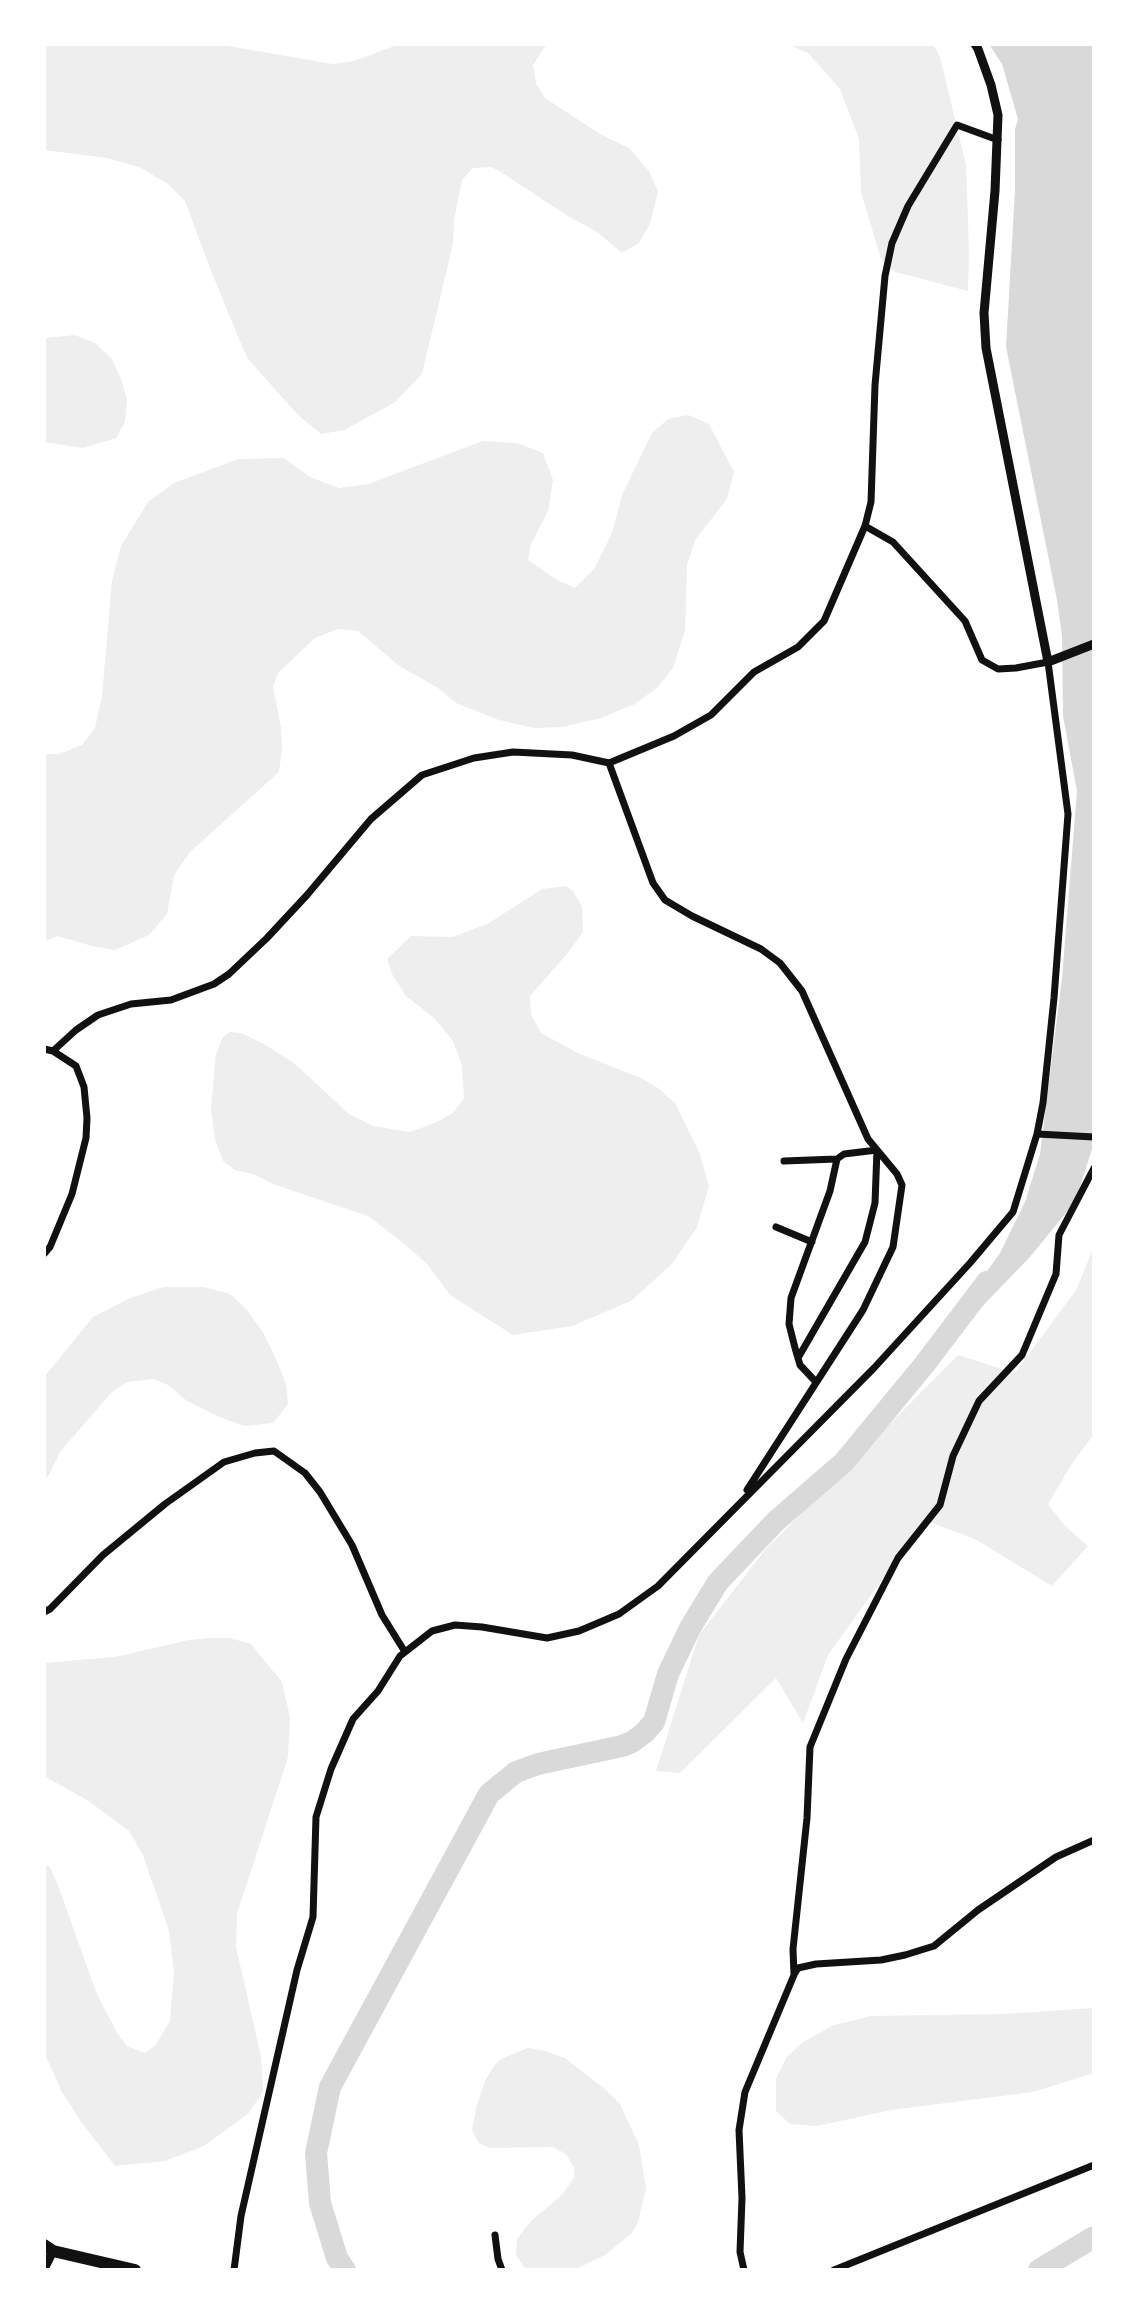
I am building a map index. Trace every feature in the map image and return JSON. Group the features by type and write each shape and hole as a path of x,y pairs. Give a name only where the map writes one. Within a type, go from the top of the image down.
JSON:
{"highway":[{"path":"48,2248 135,2270"}],"street":[{"path":"234,2270 241,2216 297,1970 313,1917 316,1817 331,1769 353,1719 378,1691 405,1652 432,1631 455,1625 547,1638 579,1631 619,1614 658,1586 874,1368 1013,1212 1039,1134 1054,998 1068,814 1048,662 986,348 984,313 998,115 991,85 975,44"},
{"path":"53,1051 98,1015 131,1004 171,1000 214,984 229,974 307,895 371,819 422,775 474,758 513,752 572,755 609,763 674,736 711,715 754,672 798,647 824,621 865,526 871,502 875,385 885,276 892,243 908,206 957,125 998,140"},
{"path":"865,526 893,542 965,621 982,660 998,669 1048,662 1094,644"},
{"path":"609,763 653,883 665,900 761,949 780,963 802,991 868,1139 897,1174 902,1185 893,1247 863,1310 739,1502"},
{"path":"44,1049 53,1051 76,1066 84,1087 87,1118 86,1138 72,1194 50,1247 44,1254"},
{"path":"1039,1134 1094,1137"},
{"path":"784,1161 837,1159 844,1154 877,1150"},
{"path":"798,1358 865,1242 875,1203 877,1150"},
{"path":"816,1382 800,1365 789,1324 791,1298 830,1191 837,1159"},
{"path":"794,1975 793,1949 807,1818 810,1747 846,1659 898,1558 940,1505 953,1456 979,1401 1022,1355 1056,1274 1059,1235 1094,1168"},
{"path":"776,1227 812,1242"},
{"path":"44,1612 103,1555 165,1504 224,1462 274,1451 305,1473 320,1492 352,1545 382,1615 405,1652"},
{"path":"744,2270 740,2252 742,2198 739,2130 745,2092 798,1968 881,1960 934,1946 978,1910 1056,1857 1094,1840"},
{"path":"834,2270 1094,2165"},
{"path":"495,2235 502,2270"},
{"path":"44,2269 48,2248"}],"shaded area":[{"path":"44,44 216,44 333,64 354,61 400,44 547,44 533,65 536,83 545,98 600,134 629,148 649,171 658,192 650,224 639,243 622,253 597,232 501,172 491,167 473,168 462,180 453,244 422,374 394,403 344,430 321,434 298,415 247,358 185,201 168,184 139,167 107,158 44,150"},
{"path":"787,44 933,44 940,57 966,165 968,291 895,272 881,259 861,192 859,139 840,89 808,53"},
{"path":"989,44 1094,44 1094,1143 1075,1202 1029,1258 970,1319 970,1295 1000,1253 1025,1202 1040,1154 1062,978 1077,791 1063,716 1062,636 1057,600 1006,347 1015,190 1015,129 1018,119 1002,64"},
{"path":"75,335 95,343 111,358 127,400 125,422 116,438 83,448 44,442 44,338"},
{"path":"688,415 709,424 734,472 727,499 695,540 687,565 685,631 673,668 657,688 635,704 601,718 562,727 535,728 499,720 456,703 438,688 398,665 358,631 338,629 315,638 278,673 273,687 281,728 279,772 190,852 174,875 167,914 149,935 115,950 57,936 44,942 44,754 59,754 82,745 95,728 102,696 112,581 121,546 148,502 174,483 238,459 284,458 310,477 339,488 368,484 483,441 517,443 543,453 553,480 548,511 531,544 528,560 575,588 594,569 612,533 622,495 652,433 668,419"},
{"path":"566,886 573,891 582,907 583,932 530,996 531,1014 541,1033 580,1054 641,1078 675,1103 700,1154 709,1187 697,1227 672,1264 631,1301 572,1326 513,1335 450,1295 428,1265 368,1216 235,1170 223,1161 215,1139 211,1108 216,1054 223,1037 230,1032 241,1033 294,1063 349,1114 373,1126 410,1132 437,1122 453,1113 464,1098 462,1065 453,1041 434,1018 406,996 393,976 387,959 411,936 453,937 489,923 542,889"},
{"path":"1094,1246 1094,1434 1048,1504 1065,1526 1088,1546 1052,1586 975,1539 927,1521 828,1655 803,1723 776,1678 680,1773 656,1771 699,1635 765,1550 958,1355 1015,1373 1076,1290"},
{"path":"163,1287 204,1287 230,1294 247,1310 264,1334 286,1384 288,1404 273,1423 245,1426 187,1401 168,1385 154,1379 127,1382 111,1393 60,1452 44,1480 44,1377 93,1317 128,1299"},
{"path":"208,1638 230,1638 251,1644 282,1682 290,1717 288,1757 237,1914 236,1947 261,2056 263,2091 249,2113 204,2146 165,2161 115,2166 62,2092 44,2052 44,1865 49,1866 58,1885 96,1992 117,2033 127,2046 144,2053 155,2046 170,2021 174,1973 169,1931 143,1855 129,1831 87,1800 44,1776 44,1663 115,1657"},
{"path":"1094,2008 1094,2073 1033,2092 891,2110 817,2126 790,2124 776,2111 776,2079 786,2058 803,2042 834,2025 871,2016 1003,2014"},
{"path":"528,2048 565,2058 606,2090 620,2104 639,2145 646,2189 638,2222 631,2234 605,2255 574,2270 526,2270 516,2255 517,2239 531,2221 562,2195 574,2178 574,2168 566,2154 553,2147 489,2148 479,2143 472,2130 477,2104 494,2066 501,2059"}],"waterway":[{"path":"345,2270 337,2258 320,2203 316,2153 330,2087 489,1794 516,1772 538,1764 622,1746 644,1733 654,1722 668,1674 690,1628 718,1582 776,1521 844,1462 987,1282"},
{"path":"1039,2270 1094,2237"}]}
